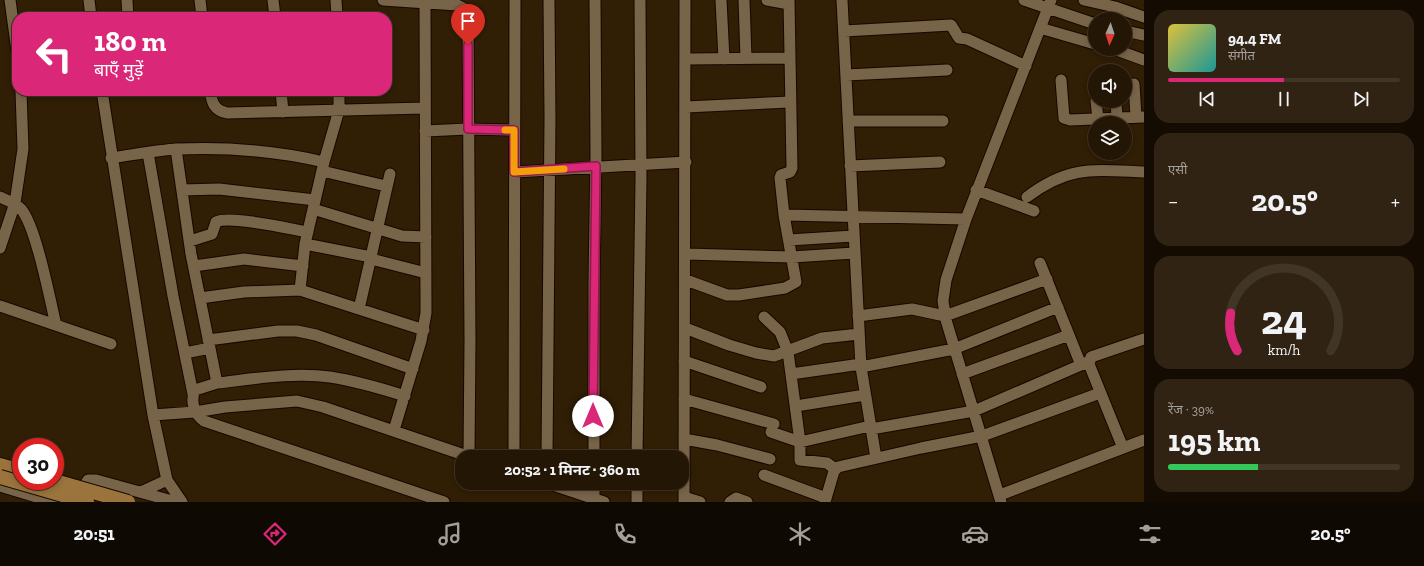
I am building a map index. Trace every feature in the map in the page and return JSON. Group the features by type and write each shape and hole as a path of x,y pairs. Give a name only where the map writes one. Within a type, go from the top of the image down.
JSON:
{"main road":[{"path":"0,465 12,468"},
{"path":"0,477 87,502"},
{"path":"64,484 128,502"}],"street":[{"path":"10,0 12,15"},
{"path":"89,0 90,12"},
{"path":"127,0 128,12"},
{"path":"200,0 201,12"},
{"path":"273,0 274,12"},
{"path":"336,0 337,12"},
{"path":"383,0 457,5 463,8 466,12 470,450"},
{"path":"514,0 514,450"},
{"path":"547,450 549,0"},
{"path":"594,450 593,320 596,166 595,0"},
{"path":"637,450 641,165 640,0"},
{"path":"685,0 687,59 684,500 700,502"},
{"path":"721,0 724,59"},
{"path":"744,0 746,58"},
{"path":"686,280 727,295 739,295 785,288 796,282 784,215 780,178 781,175 790,172 792,168 789,2 767,0"},
{"path":"842,0 853,236 861,366 876,458"},
{"path":"1024,0 1049,4 1088,21"},
{"path":"1084,0 1116,7 1144,17"},
{"path":"394,430 424,330 426,313 425,2"},
{"path":"1049,4 966,219 946,280 943,301 945,316 1000,498 1144,440"},
{"path":"844,31 951,25 959,38 967,40 1026,66"},
{"path":"1040,28 1088,42"},
{"path":"1132,32 1144,35"},
{"path":"1132,56 1144,60"},
{"path":"687,59 789,58"},
{"path":"846,75 947,70"},
{"path":"1061,80 1064,118 1070,120 1088,119"},
{"path":"1134,84 1140,117"},
{"path":"0,248 15,203 23,149 21,96"},
{"path":"103,96 111,158 153,415 168,480 182,502"},
{"path":"211,96 212,102 220,112 227,113 425,108"},
{"path":"281,96 283,112"},
{"path":"300,290 305,244 323,167 339,110 339,96"},
{"path":"686,107 790,102"},
{"path":"848,120 943,121"},
{"path":"425,131 468,129 514,130"},
{"path":"111,158 176,149 218,148 281,153 386,186"},
{"path":"176,149 194,266 217,383"},
{"path":"148,153 173,296 193,394 195,412 204,421 444,502"},
{"path":"514,172 596,166 686,162"},
{"path":"850,166 940,162"},
{"path":"1027,197 1040,187 1057,178 1084,170 1144,172"},
{"path":"359,309 378,229 386,186 390,174"},
{"path":"182,190 219,189 314,204 378,229 402,236 426,237"},
{"path":"976,190 1034,211"},
{"path":"0,198 15,203 22,210 31,225 56,325"},
{"path":"784,215 966,219"},
{"path":"190,241 212,234 216,222 223,220 248,222 308,232"},
{"path":"789,240 853,236"},
{"path":"305,244 366,256 371,259 426,273"},
{"path":"686,254 792,258 854,253"},
{"path":"194,266 244,259 303,266"},
{"path":"1040,263 1069,335 1086,363 1089,364 1123,448"},
{"path":"858,316 912,309 945,316 1047,279"},
{"path":"200,298 244,292 300,290 424,330"},
{"path":"0,306 110,344"},
{"path":"791,374 861,366 954,349 1058,307"},
{"path":"764,317 780,332 788,352 796,406 800,442 800,458 802,462 827,463 835,469"},
{"path":"685,328 756,354 774,356 822,338 859,334"},
{"path":"185,353 209,344 278,331 297,331 316,335 413,369"},
{"path":"962,374 1069,335"},
{"path":"684,399 772,428 800,442 870,427 974,411 1086,363 1091,357 1144,339"},
{"path":"684,362 761,387"},
{"path":"193,394 198,388 217,383 297,376 329,377 356,382 405,396"},
{"path":"835,469 876,458 982,436 1100,393"},
{"path":"796,406 865,395"},
{"path":"153,415 195,412 225,406 297,401 323,407 455,452"},
{"path":"684,439 717,445 770,459"},
{"path":"764,475 826,500 835,469"},
{"path":"77,502 79,493 88,480 96,480 176,502"},
{"path":"140,492 168,480"},
{"path":"0,486 53,502"},
{"path":"568,490 599,500"},
{"path":"596,490 599,500"},
{"path":"637,490 637,502"},
{"path":"730,502 736,498 747,502"}],"slow traffic":[{"path":"505,130 514,130 514,172 564,169"}],"route":[{"path":"468,45 468,129 514,130 514,172 596,166 593,416"}]}
